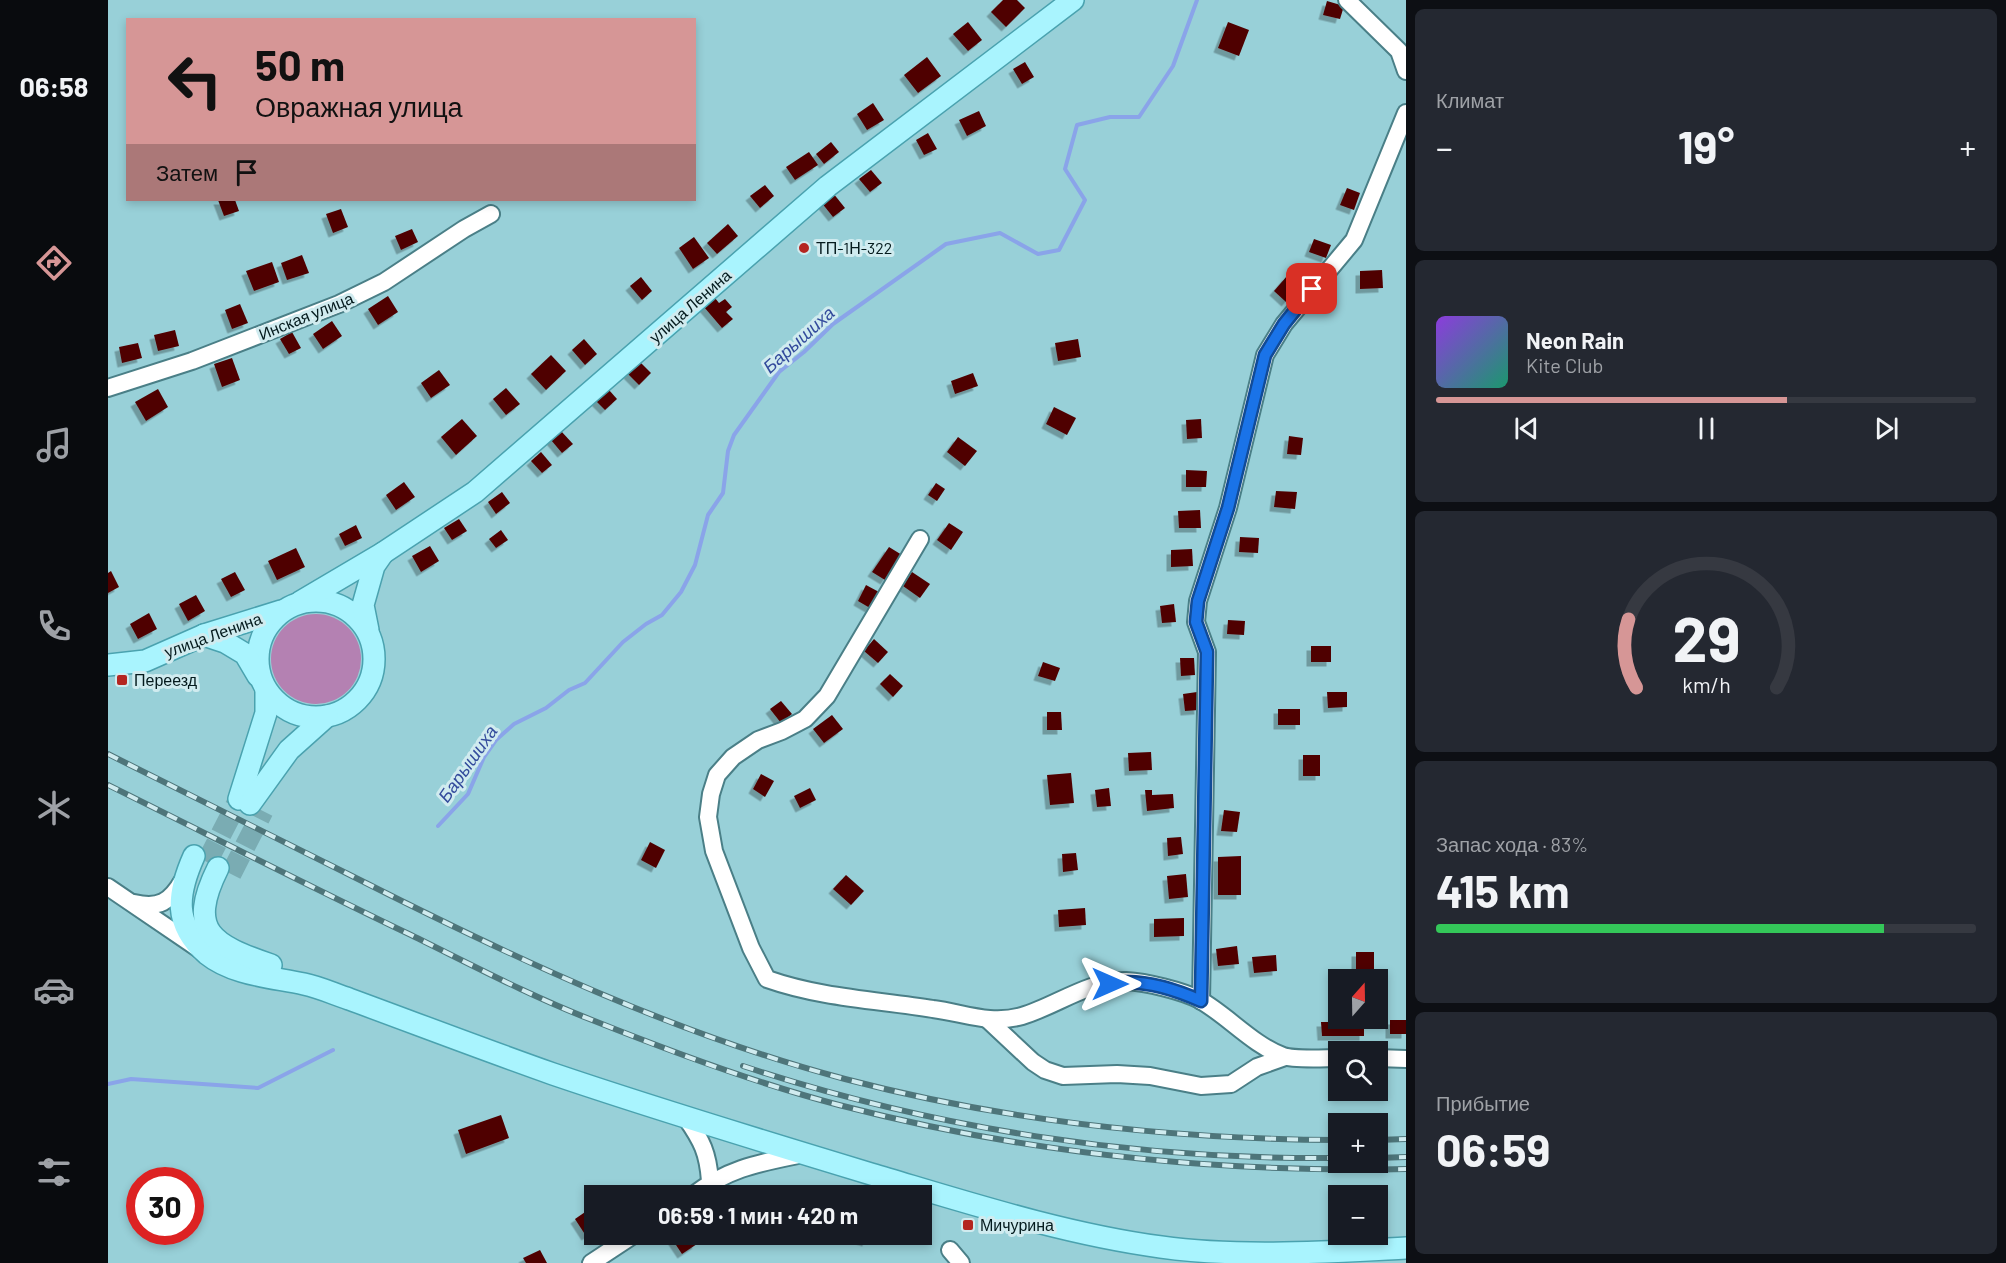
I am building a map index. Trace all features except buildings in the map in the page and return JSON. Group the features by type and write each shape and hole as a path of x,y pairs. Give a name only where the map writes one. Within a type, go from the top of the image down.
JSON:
{"main road":[{"name":"улица Ленина","path":"108,665 145,661 204,635 291,606 383,553 474,492 828,186 1073,0"},
{"path":"204,635 225,642 245,654 263,686 284,708 301,716 337,714 353,704 366,690 373,673 374,653 363,605 374,566 383,553"},
{"path":"327,716 289,750 244,802 258,736 266,713 257,662 259,644 267,626 291,606 320,600 340,606 357,617 369,633"},
{"path":"287,977 231,967 208,955 186,931 181,911 181,894 185,878 213,865 197,880 192,898 196,923 208,943 234,961 287,977 550,1072 686,1118 803,1154 952,1198 1084,1233 1162,1248 1228,1253 1406,1248"}],"street":[{"path":"1347,0 1399,51 1406,71"},
{"path":"1201,1001 1207,652 1196,622 1198,601 1228,508 1265,355 1284,324 1354,240 1406,112"},
{"name":"Инская улица","path":"108,388 192,362 339,304 384,282 491,214"},
{"path":"920,539 827,696 805,719 758,740 733,758 717,775 711,794 708,817 714,851 751,948 767,979 823,995 934,1009 988,1020 1022,1016 1095,986 1125,981 1179,991 1201,1001 1243,1033 1285,1057"},
{"path":"133,903 150,907 165,901 176,893 185,878"},
{"path":"108,887 208,955"},
{"path":"988,1020 1045,1071 1063,1076 1139,1075 1201,1086 1231,1084 1257,1067 1285,1057 1328,1058"},
{"path":"1388,1058 1406,1059"},
{"path":"686,1118 699,1137 708,1158 710,1181"},
{"path":"705,1185 727,1173 803,1154"},
{"path":"591,1263 618,1245"},
{"path":"950,1250 961,1263"}],"shaded area":[{"path":"316,614 333,618 348,627 357,642 361,659 357,676 348,691 333,700 316,704 299,700 284,691 275,676 271,659 275,642 284,627 299,618"}],"waterway":[{"name":"Барышиха","path":"438,826 468,794 484,757 496,740 514,724 546,708 569,690 585,683 623,642 662,615 681,592 695,565 708,515 723,493 728,451 734,435 779,372 833,324 946,244 1000,233 1038,254 1059,250 1085,200 1065,169 1077,125 1110,117 1139,117 1173,66 1197,0"},
{"name":"Барышиха","path":"108,1084 131,1079 258,1088 333,1050"}],"tunnel":[{"path":"207,862 239,799"},
{"path":"231,874 263,811"}],"railway":[{"path":"108,754 537,966 658,1017 782,1061 905,1094 1089,1125 1213,1136 1328,1140"},
{"path":"108,785 546,1001 683,1055 808,1096 909,1122 979,1136 1121,1156 1263,1167 1406,1169"},
{"path":"743,1066 888,1107 1037,1136 1187,1153 1328,1158"},
{"path":"1388,1140 1406,1139"},
{"path":"1388,1158 1406,1157"}],"place":[{"name":"ТП-1Н-322","path":"804,248"},
{"name":"Переезд","path":"122,680"},
{"name":"Мичурина","path":"968,1225"}],"route":[{"path":"1110,984 1125,981 1179,991 1201,1001 1207,652 1196,622 1198,601 1228,508 1265,355 1284,324 1312,289"}]}
